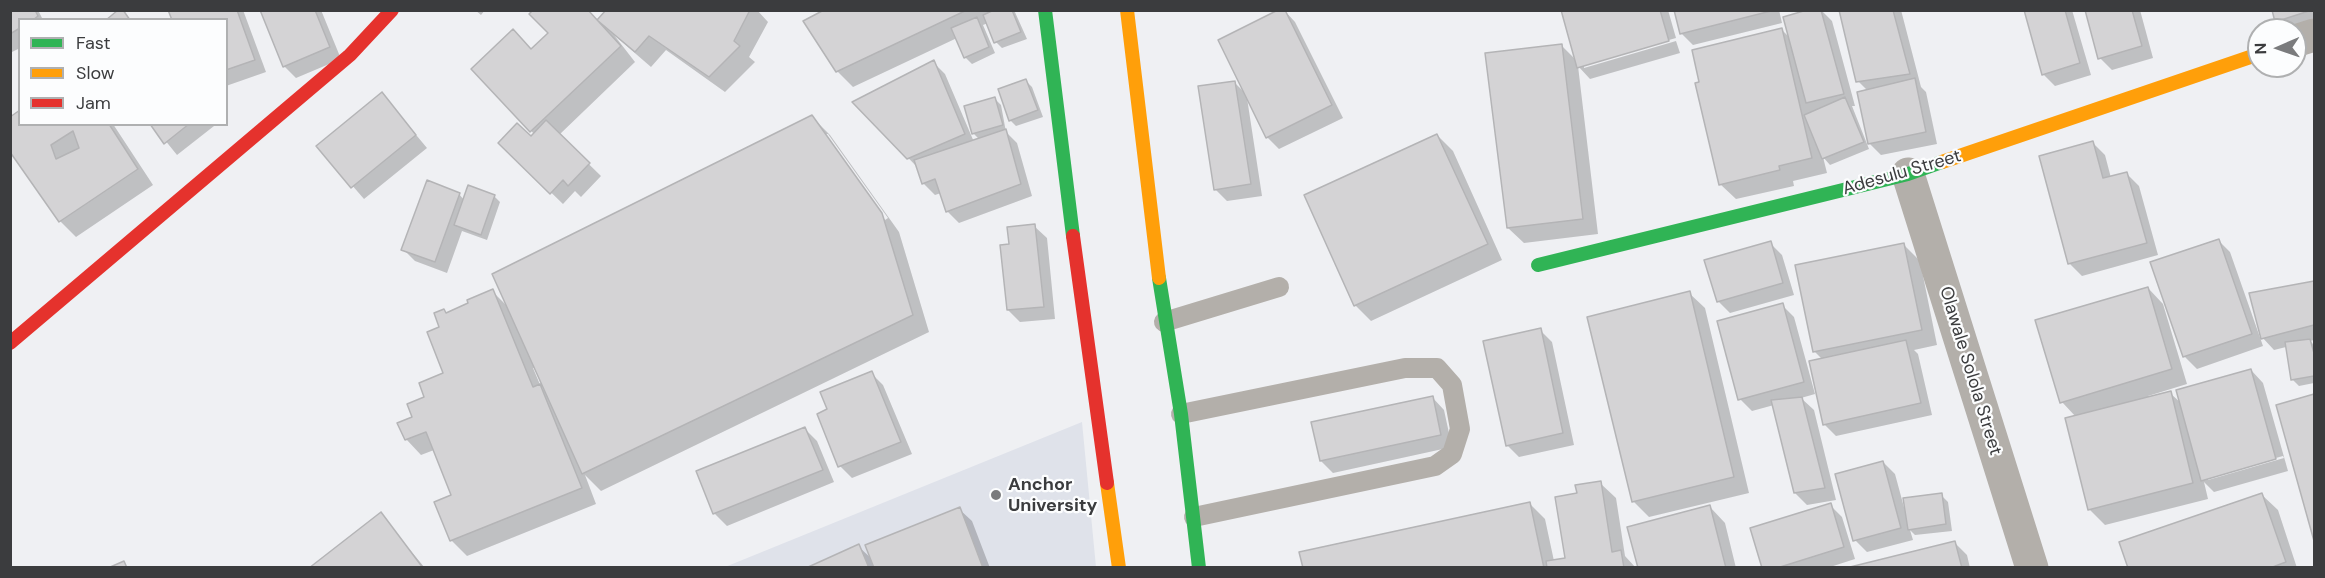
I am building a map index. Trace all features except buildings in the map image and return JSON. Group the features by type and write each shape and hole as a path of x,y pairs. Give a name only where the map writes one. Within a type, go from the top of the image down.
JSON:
{"street":[{"path":"10,343 350,55 392,10"},
{"path":"1045,10 1119,567"},
{"path":"1127,10 1164,322 1181,414 1199,567"},
{"name":"Adesulu Street","path":"1538,265 1908,174 2247,58"},
{"name":"Olawale Solola Street","path":"1908,174 2032,567"}],"lane":[{"path":"1164,322 1279,286"},
{"path":"1181,414 1405,368 1437,368 1452,385 1460,429 1452,454 1435,466 1194,517"}],"shaded area":[{"name":"Anchor University","path":"1082,422 1096,567 725,567"}],"traffic: fast":[{"path":"1045,10 1073,236"},
{"path":"1538,265 1908,174 1942,162"},
{"path":"1159,278 1181,414 1199,568"}],"traffic: slow":[{"path":"1127,10 1159,278"},
{"path":"1942,162 2247,58"},
{"path":"1107,483 1119,568"}],"traffic: jam":[{"path":"10,343 350,55 392,10"},
{"path":"1073,236 1107,483"}],"place":[{"name":"Anchor University","path":"996,495"}]}
